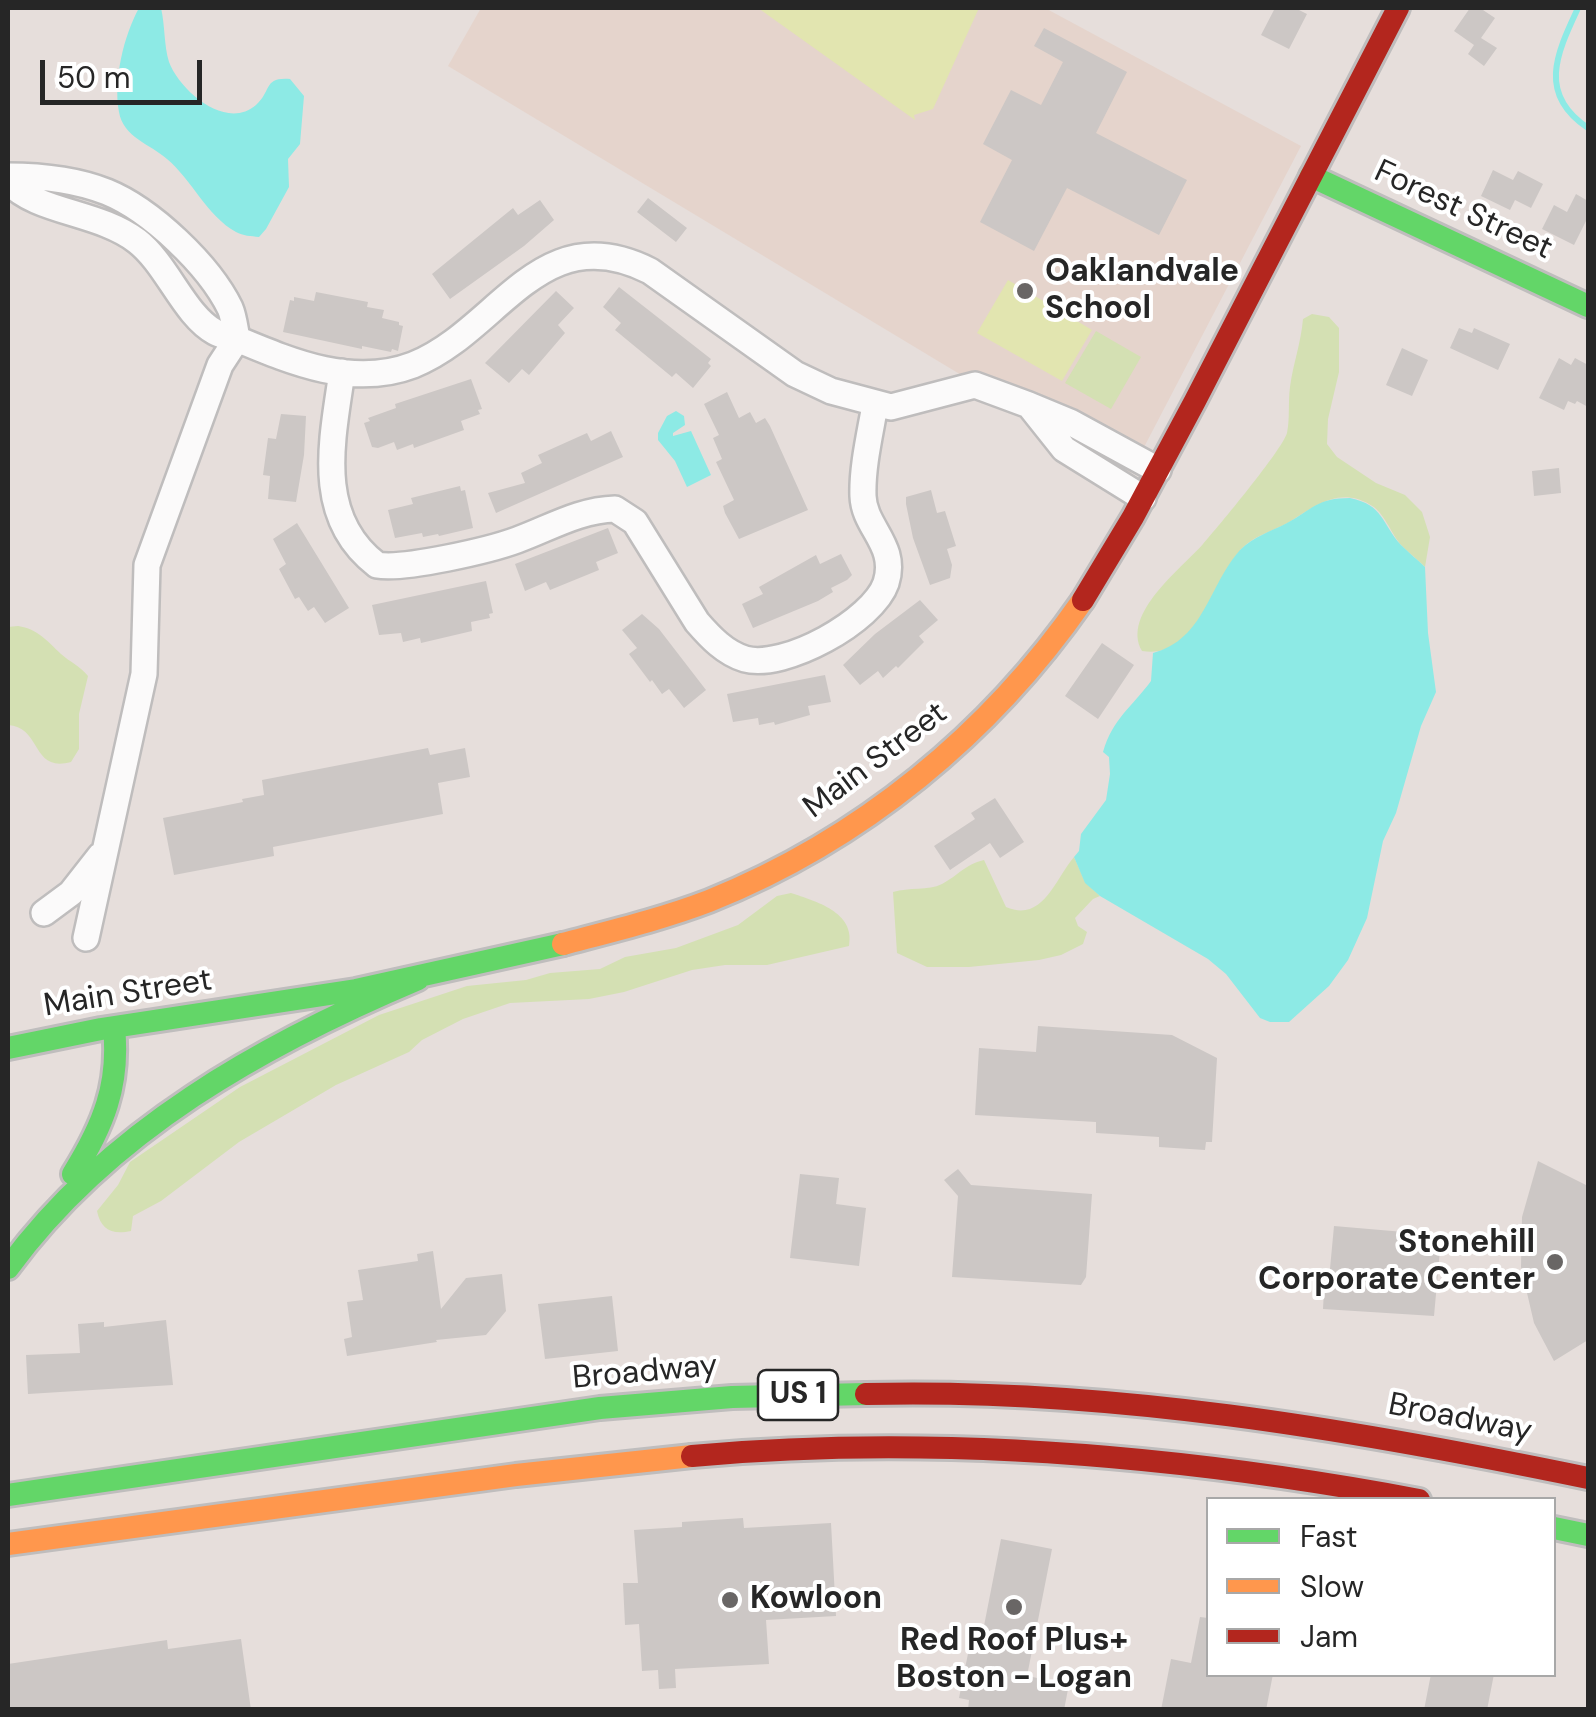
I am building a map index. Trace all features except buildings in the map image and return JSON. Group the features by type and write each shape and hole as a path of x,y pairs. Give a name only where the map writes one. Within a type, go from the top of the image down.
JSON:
{"main road":[{"name":"Main Street","path":"8,1048 418,979 648,922 780,869 890,800 964,738 1030,670 1092,586 1158,470 1398,8"},
{"name":"Forest Street","path":"1311,176 1588,306"},
{"path":"23,1247 136,1137 206,1085 277,1042 418,979"},
{"path":"8,1268 79,1165 109,1112 117,1068 114,1028"},
{"name":"Broadway","path":"8,1495 600,1408 746,1397 896,1393 1040,1397 1231,1413 1417,1443 1588,1478"},
{"name":"US 1","path":"8,1544 588,1466 844,1447 1048,1452 1152,1460 1290,1477 1402,1497"},
{"path":"1556,1528 1588,1535"}],"street":[{"path":"8,178 31,176 94,187 154,221 186,249 204,272 230,310 237,339 220,364 147,565 144,674 86,938"},
{"path":"237,339 278,358 342,372 368,374 414,364 447,346 534,275 563,261 599,256 625,260 650,271 794,374 875,405 904,406 975,385 1029,404 1158,470"},
{"path":"342,372 334,436 334,496 351,542 377,564 402,565 510,542 588,512 615,509 636,522 707,633 729,652 760,661 796,652 831,635 864,614 886,582 884,545 862,496 875,405"},
{"path":"1029,404 1064,449 1143,498"},
{"path":"44,914 71,893 103,852"}],"shaded area":[{"name":"Oaklandvale School","path":"481,8 1045,8 1301,146 1129,476 448,66"}],"green space":[{"path":"758,8 979,8 933,109 914,115 915,120"},
{"path":"1008,280 1092,330 1062,381 977,333"},
{"path":"1312,314 1329,317 1339,328 1339,372 1328,419 1327,444 1337,457 1376,483 1405,495 1422,512 1430,537 1425,567 1402,546 1375,508 1358,499 1337,498 1250,542 1238,553 1189,633 1161,651 1142,651 1138,637 1146,607 1222,522 1283,442 1303,319"},
{"path":"1096,331 1141,357 1111,409 1065,383"},
{"path":"18,626 42,636 88,676 79,714 79,749 71,762 49,761 27,733 8,725 8,627"},
{"path":"1074,857 1085,882 1100,896 1075,918 1087,932 1083,944 1039,960 969,967 927,967 897,953 893,892 937,886 984,860 1006,907 1030,909 1047,896"},
{"path":"791,893 822,904 840,916 850,934 849,946 767,965 692,970 589,999 510,1003 463,1019 422,1040 409,1052 336,1085 239,1142 161,1201 133,1216 131,1231 108,1230 101,1223 97,1211 130,1162 240,1087 379,1015 467,986 600,969 625,957 676,948 738,925 777,896"}],"water":[{"path":"139,8 161,8 169,62 183,85 205,104 231,113 244,112 261,100 272,83 281,79 290,79 304,96 300,144 288,159 289,187 259,237 241,234 226,225 176,168 131,134 122,121 119,72 124,44"},
{"path":"676,411 684,416 685,425 673,436 691,431 711,475 687,487 675,461 658,440 667,416"},
{"path":"1350,498 1376,510 1401,545 1425,567 1436,692 1383,841 1367,918 1348,960 1329,986 1289,1022 1270,1022 1260,1018 1226,974 1208,959 1100,896 1085,883 1074,857 1079,851 1081,834 1106,800 1109,757 1103,752 1107,740 1151,681 1153,653 1170,646 1195,624 1229,564 1245,545 1322,502"}],"waterway":[{"path":"1578,8 1558,57 1557,87 1572,115 1588,128"}],"traffic: fast":[{"path":"1311,176 1588,306"},
{"path":"8,1048 101,1029 356,990 563,944"},
{"path":"8,1268 48,1219 93,1174 193,1096 303,1032 418,979"},
{"path":"73,1174 101,1122 112,1087 114,1028"},
{"path":"8,1495 600,1408 732,1397 866,1394"},
{"path":"1556,1528 1588,1535"}],"traffic: slow":[{"path":"563,944 709,901 765,876 870,814 918,778 1007,695 1083,600"},
{"path":"8,1544 516,1475 692,1456"}],"traffic: jam":[{"path":"1083,600 1195,401 1398,8"},
{"path":"866,1394 1048,1398 1229,1415 1409,1443 1588,1478"},
{"path":"692,1456 875,1447 1057,1453 1238,1471 1402,1497"}],"place":[{"name":"Oaklandvale School","path":"1025,291"},
{"name":"Stonehill Corporate Center","path":"1555,1262"},
{"name":"Kowloon","path":"730,1600"},
{"name":"Red Roof Plus+ Boston - Logan","path":"1014,1607"}]}
